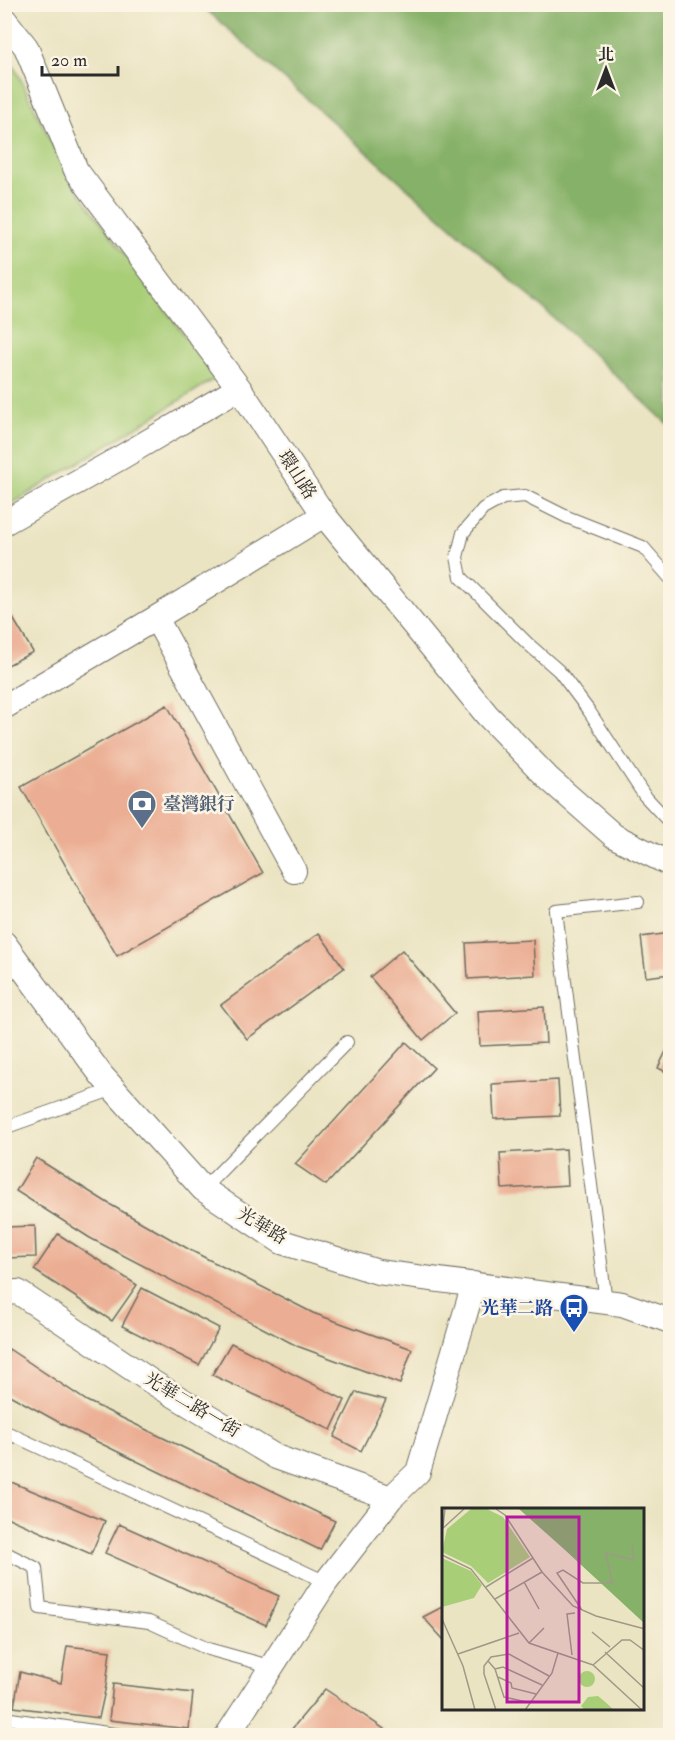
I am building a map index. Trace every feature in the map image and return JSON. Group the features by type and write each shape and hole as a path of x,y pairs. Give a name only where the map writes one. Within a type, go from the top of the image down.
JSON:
{"street":[{"name":"環山路","path":"4,19 26,48 76,170 239,387 324,515 487,715 549,778 614,836 670,864"},
{"path":"4,523 120,458 239,387"},
{"path":"4,707 156,618 324,515"},
{"path":"156,618 294,871"},
{"name":"光華路","path":"4,943 102,1076 203,1189 282,1242 378,1272 621,1304 670,1321"},
{"path":"227,1736 326,1582 391,1498 418,1472 474,1284"},
{"name":"光華二路一街","path":"4,1293 18,1292 152,1382 276,1457 391,1498"}],"lane":[{"path":"670,578 643,547 567,517 525,496 503,498 483,509 463,533 457,557 461,577 526,643 559,671 589,711 644,795 670,823"},
{"path":"606,1302 556,911 638,902"},
{"path":"203,1189 347,1042"},
{"path":"4,1128 114,1089"},
{"path":"4,1431 326,1582"},
{"path":"4,1552 36,1568 40,1608 148,1622 208,1649 273,1667"},
{"path":"4,1718 128,1736"}],"green space":[{"path":"201,5 670,5 670,426 544,309"},
{"path":"5,57 15,68 68,177 216,378 5,508"}],"building":[{"path":"4,603 33,652 4,667"},
{"name":"臺灣銀行","path":"167,705 263,873 117,956 21,787"},
{"path":"319,933 344,968 247,1039 221,1005"},
{"path":"670,933 670,974 646,977 641,937"},
{"path":"533,940 535,975 468,979 466,943"},
{"path":"402,950 455,1013 423,1040 370,977"},
{"path":"544,1007 546,1043 480,1046 478,1011"},
{"path":"406,1042 434,1068 326,1185 295,1164"},
{"path":"670,1043 670,1074 658,1068"},
{"path":"558,1080 560,1116 494,1119 492,1084"},
{"path":"566,1149 568,1185 502,1189 500,1153"},
{"path":"36,1158 111,1205 192,1251 313,1313 412,1349 400,1384 297,1346 90,1238 16,1191"},
{"path":"35,1226 36,1257 4,1258 4,1227"},
{"path":"58,1234 137,1285 112,1321 34,1270"},
{"path":"142,1288 219,1328 199,1365 122,1326"},
{"path":"231,1343 345,1400 331,1430 212,1375"},
{"path":"9,1349 87,1401 335,1521 320,1550 73,1430 4,1392 4,1361"},
{"path":"356,1392 386,1400 361,1451 334,1437"},
{"path":"4,1479 105,1521 91,1554 4,1516"},
{"path":"119,1524 279,1596 266,1625 105,1553"},
{"path":"442,1607 442,1638 423,1617"},
{"path":"67,1646 110,1651 99,1718 14,1707 20,1672 61,1683"},
{"path":"113,1684 193,1693 189,1729 109,1720"},
{"path":"325,1689 384,1729 378,1736 286,1736"}],"place":[{"name":"臺灣銀行","path":"142,830"},
{"name":"光華二路","path":"574,1334"}]}
